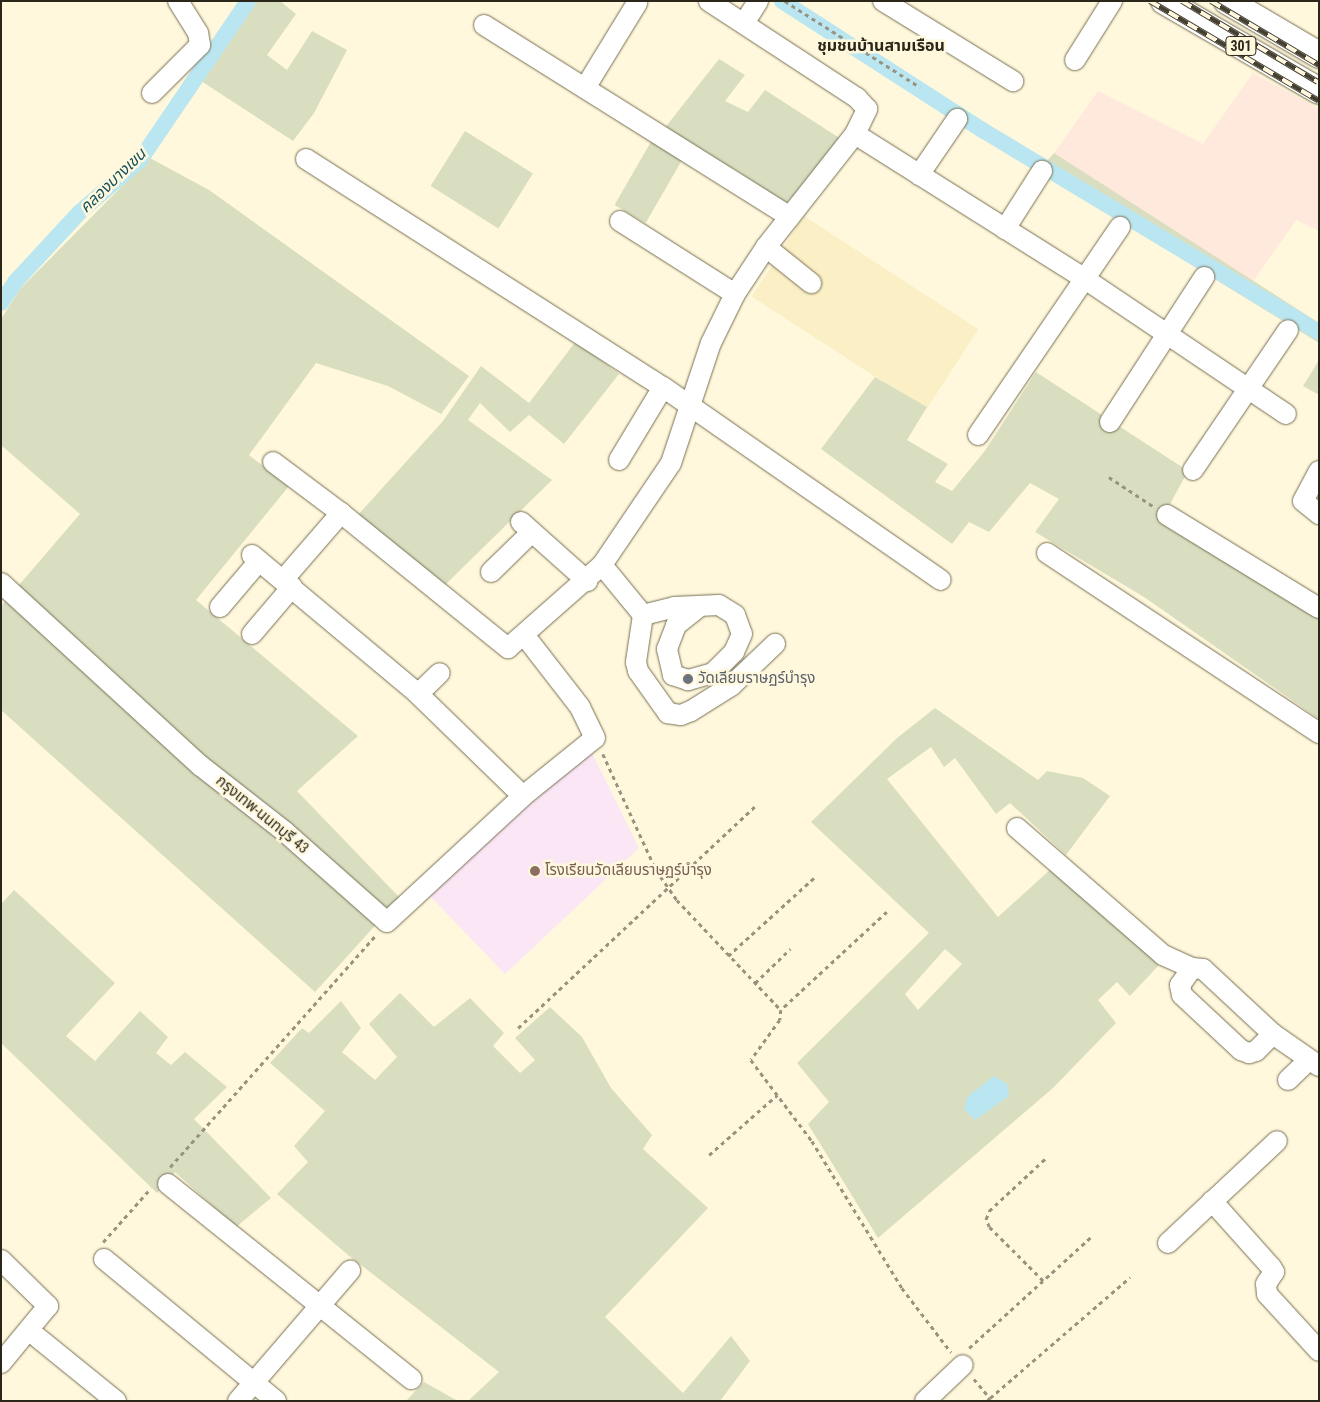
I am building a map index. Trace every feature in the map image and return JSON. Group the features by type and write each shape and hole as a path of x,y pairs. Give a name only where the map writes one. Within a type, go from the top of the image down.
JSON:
{"main road":[{"name":"301","path":"1164,1 1319,91"},
{"name":"301","path":"1228,1 1319,55"}],"street":[{"path":"152,93 200,45 198,33 178,1"},
{"path":"273,462 341,513 506,648 512,648 587,581 602,565 670,463 712,343 735,294 766,247 855,134 864,118 866,106 745,22 709,1"},
{"path":"745,22 758,1"},
{"path":"883,1 1013,81"},
{"path":"1075,60 1112,1"},
{"path":"585,88 638,4"},
{"path":"484,25 790,216"},
{"path":"919,175 957,120"},
{"path":"855,134 1085,279 1286,414"},
{"path":"306,159 663,387 941,580"},
{"path":"1005,229 1042,171"},
{"path":"620,221 735,294"},
{"path":"978,435 1120,227"},
{"path":"766,247 811,283"},
{"path":"1110,422 1204,277"},
{"path":"1193,470 1288,330"},
{"path":"619,460 663,387"},
{"path":"1319,472 1303,501 1319,514"},
{"path":"252,634 341,513"},
{"path":"1167,515 1319,608"},
{"path":"491,572 527,527 587,581"},
{"path":"1046,553 1319,733"},
{"path":"220,607 256,558 418,694 523,796"},
{"path":"602,565 643,615"},
{"name":"กรุงเทพ-นนทบุรี 43","path":"1,583 201,766 284,831 388,922"},
{"path":"643,615 674,607 700,606"},
{"path":"643,615 636,652 638,671 668,713 674,715 692,711 731,686 774,644"},
{"path":"388,922 523,796 595,738 580,707 525,636"},
{"path":"418,694 440,673"},
{"path":"1017,828 1163,955 1192,968 1202,969 1272,1034 1314,1063 1288,1080"},
{"path":"1192,968 1180,985 1182,995 1241,1050 1249,1053 1256,1051 1272,1034"},
{"path":"1168,1243 1277,1141"},
{"path":"163,1179 411,1379"},
{"path":"1212,1201 1271,1267 1274,1272 1266,1284 1267,1294 1319,1351"},
{"path":"101,1253 276,1401"},
{"path":"1,1260 48,1306 1,1363"},
{"path":"238,1401 350,1270"},
{"path":"37,1337 116,1401"},
{"path":"925,1401 961,1359"}],"path":[{"path":"785,1 920,88"},
{"path":"1109,477 1167,515"},
{"path":"595,738 635,830 668,888 728,956 781,1010"},
{"path":"518,1028 755,806"},
{"path":"728,956 816,876"},
{"path":"888,912 781,1010 780,1020 751,1060 812,1141 902,1288 961,1359 1092,1236"},
{"path":"101,1253 163,1179 388,922"},
{"path":"755,983 790,949"},
{"path":"709,1155 777,1095"},
{"path":"1043,1281 989,1227 986,1219 990,1211 1047,1157"},
{"path":"990,1398 1130,1277"}],"shaded area":[{"path":"1253,73 1319,109 1319,231 1296,220 1252,283 1054,153 1098,91 1203,144"},
{"path":"804,216 978,329 926,410 752,297"},
{"name":"โรงเรียนวัดเลียบราษฏร์บำรุง","path":"591,751 639,848 505,974 428,894"}],"green space":[{"path":"254,1 280,1 296,14 267,55 287,70 312,31 347,50 314,113 293,141 198,79"},
{"path":"719,59 745,75 725,101 748,112 765,90 841,139 817,172 786,203 733,168 726,171 664,129"},
{"path":"465,131 533,173 498,229 431,186"},
{"path":"652,140 683,158 646,223 614,205"},
{"path":"1054,153 1319,323 1319,343 1050,178 1047,161"},
{"path":"150,158 209,190 469,376 441,414 388,386 316,363 249,455 289,486 196,600 358,736 297,791 400,898 315,992 1,710 1,606 80,514 1,445 1,319 20,289"},
{"path":"576,341 619,374 564,444 529,415 510,432 480,403 468,420 552,480 443,587 357,516 443,421 481,366 529,403"},
{"path":"1319,360 1319,395 1303,386"},
{"path":"1036,372 1188,471 1163,517 1319,617 1319,719 1144,597 1035,532 1059,499 1030,483 989,532 969,522 952,544 821,449 875,377 927,407 907,440 948,464 935,482 952,491 984,452"},
{"path":"935,708 1038,780 1047,771 1083,778 1110,796 1066,855 1010,803 996,814 955,758 944,767 931,747 887,779 998,917 1052,868 1159,965 1130,996 1117,982 1098,1000 1116,1023 1053,1088 878,1238 808,1124 829,1102 797,1063 929,933 811,822 897,738","holes":["945,949 962,964 918,1010 905,994"]},
{"path":"14,890 115,983 66,1036 95,1061 140,1011 168,1037 156,1053 171,1065 185,1052 227,1087 194,1119 271,1198 236,1227 175,1172 157,1193 1,1043 1,904"},
{"path":"400,993 434,1027 470,998 504,1033 493,1046 520,1073 535,1060 515,1038 550,1007 582,1037 611,1088 652,1135 643,1149 708,1208 605,1317 683,1393 731,1336 750,1361 720,1401 468,1401 499,1372 348,1255 277,1194 308,1162 294,1146 325,1111 270,1063 302,1028 309,1033 341,1001 361,1028 342,1052 375,1080 397,1057 369,1024"},
{"path":"424,1382 458,1401 406,1401"}],"water":[{"path":"994,1076 1007,1084 1009,1096 975,1120 964,1109 967,1097"}],"waterway":[{"name":"คลองบางเขน","path":"1,303 16,281 80,212 140,160 248,1"},
{"path":"782,1 984,131 1319,332"}],"railway":[{"path":"1150,1 1319,101"},
{"path":"1182,1 1318,82"},
{"path":"1211,1 1319,65"}],"place":[{"name":"วัดเลียบราษฏร์บำรุง","path":"688,679"},
{"name":"โรงเรียนวัดเลียบราษฏร์บำรุง","path":"535,871"}],"district":[{"name":"ชุมชนบ้านสามเรือน","path":"881,46"}]}
